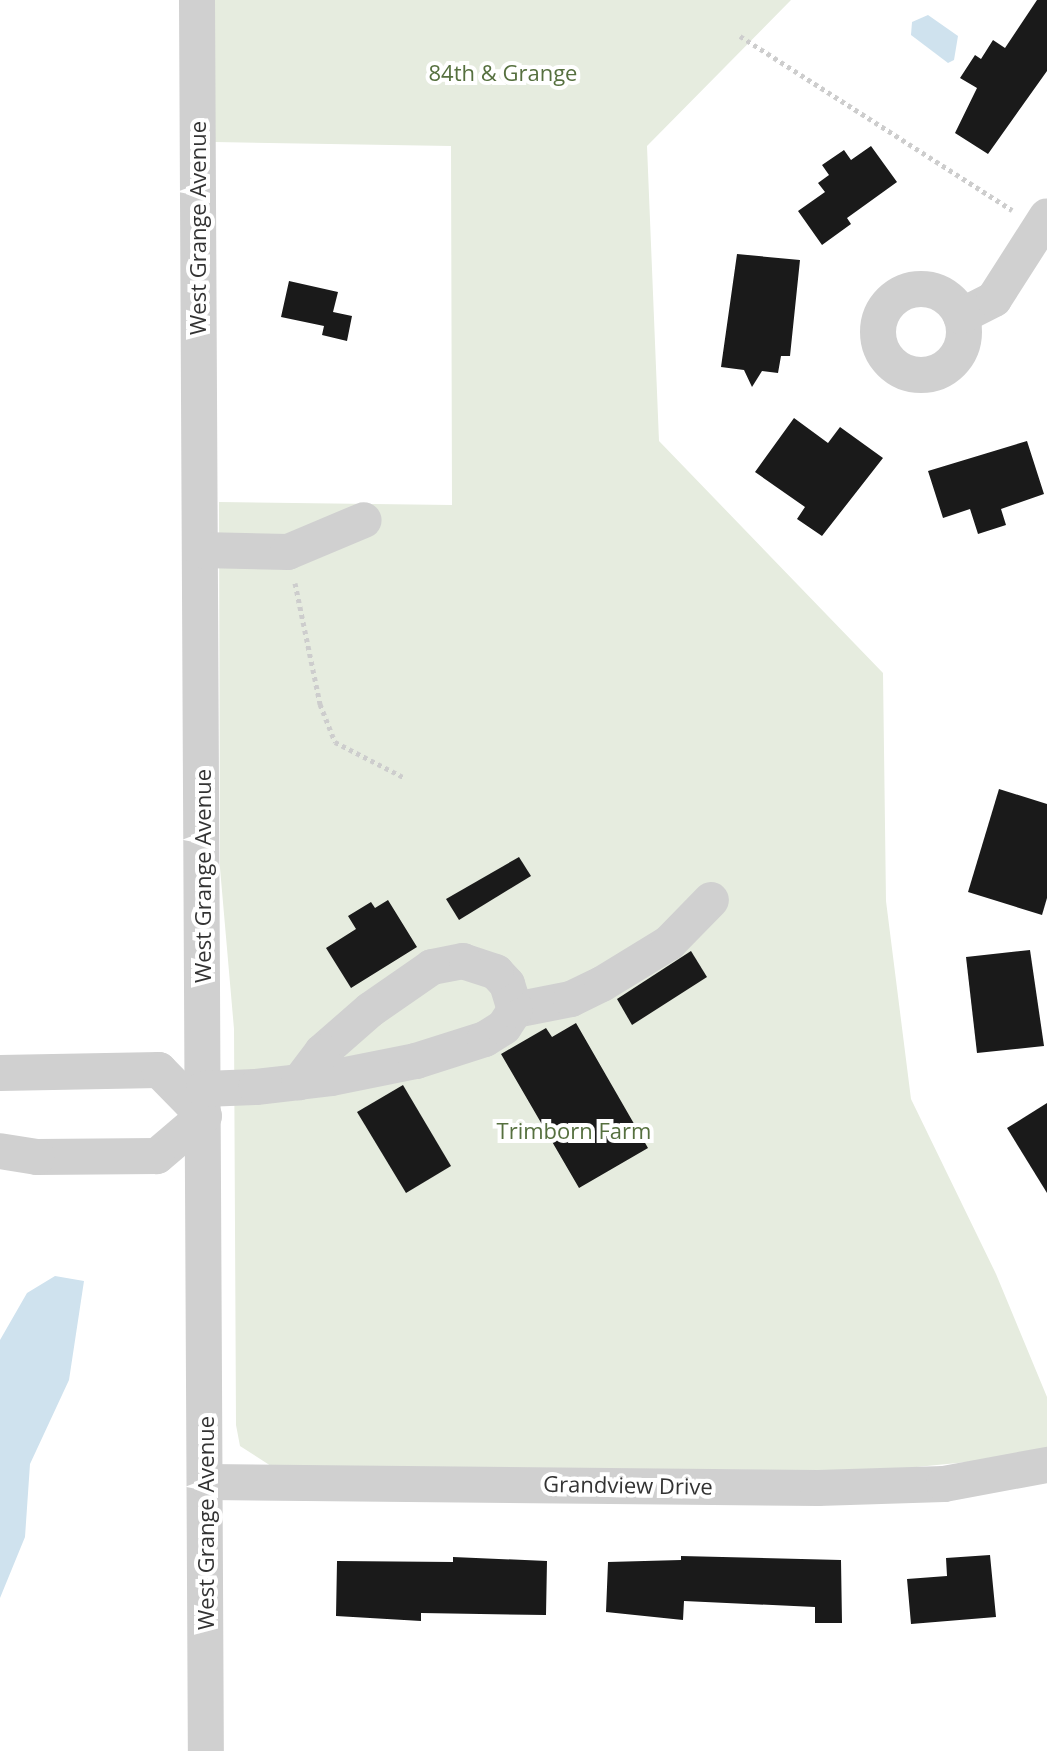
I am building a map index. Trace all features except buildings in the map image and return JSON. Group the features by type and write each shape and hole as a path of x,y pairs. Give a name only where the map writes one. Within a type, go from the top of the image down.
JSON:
{"street":[{"name":"West Grange Avenue","path":"197,0 206,1751"},
{"path":"961,316 994,299 1043,222"},
{"path":"201,550 288,552 364,520"},
{"path":"0,1151 37,1157 157,1156 204,1103 416,1061 485,1039 504,1027 515,1010 571,999 669,943 711,900"},
{"path":"299,1082 322,1052 370,1010 432,967 463,961 496,972 515,1010"},
{"path":"0,1073 159,1070 204,1103"},
{"name":"Grandview Drive","path":"207,1482 818,1488 944,1484 1047,1465"}],"path":[{"path":"740,36 1043,222"},
{"path":"288,552 320,704 335,742 405,778"}],"green space":[{"name":"Trimborn Farm","path":"214,0 791,0 647,146 659,441 883,673 886,901 911,1099 996,1274 1047,1397 1047,1454 876,1471 271,1466 240,1446 236,1425 234,1029 220,868 219,502 452,505 451,146 215,142"}],"water":[{"path":"928,15 958,36 954,60 948,63 911,35 912,22"},
{"path":"55,1276 84,1281 69,1380 30,1464 25,1537 0,1598 0,1340 27,1293"}],"park label":[{"name":"84th & Grange","path":"503,73"}]}
